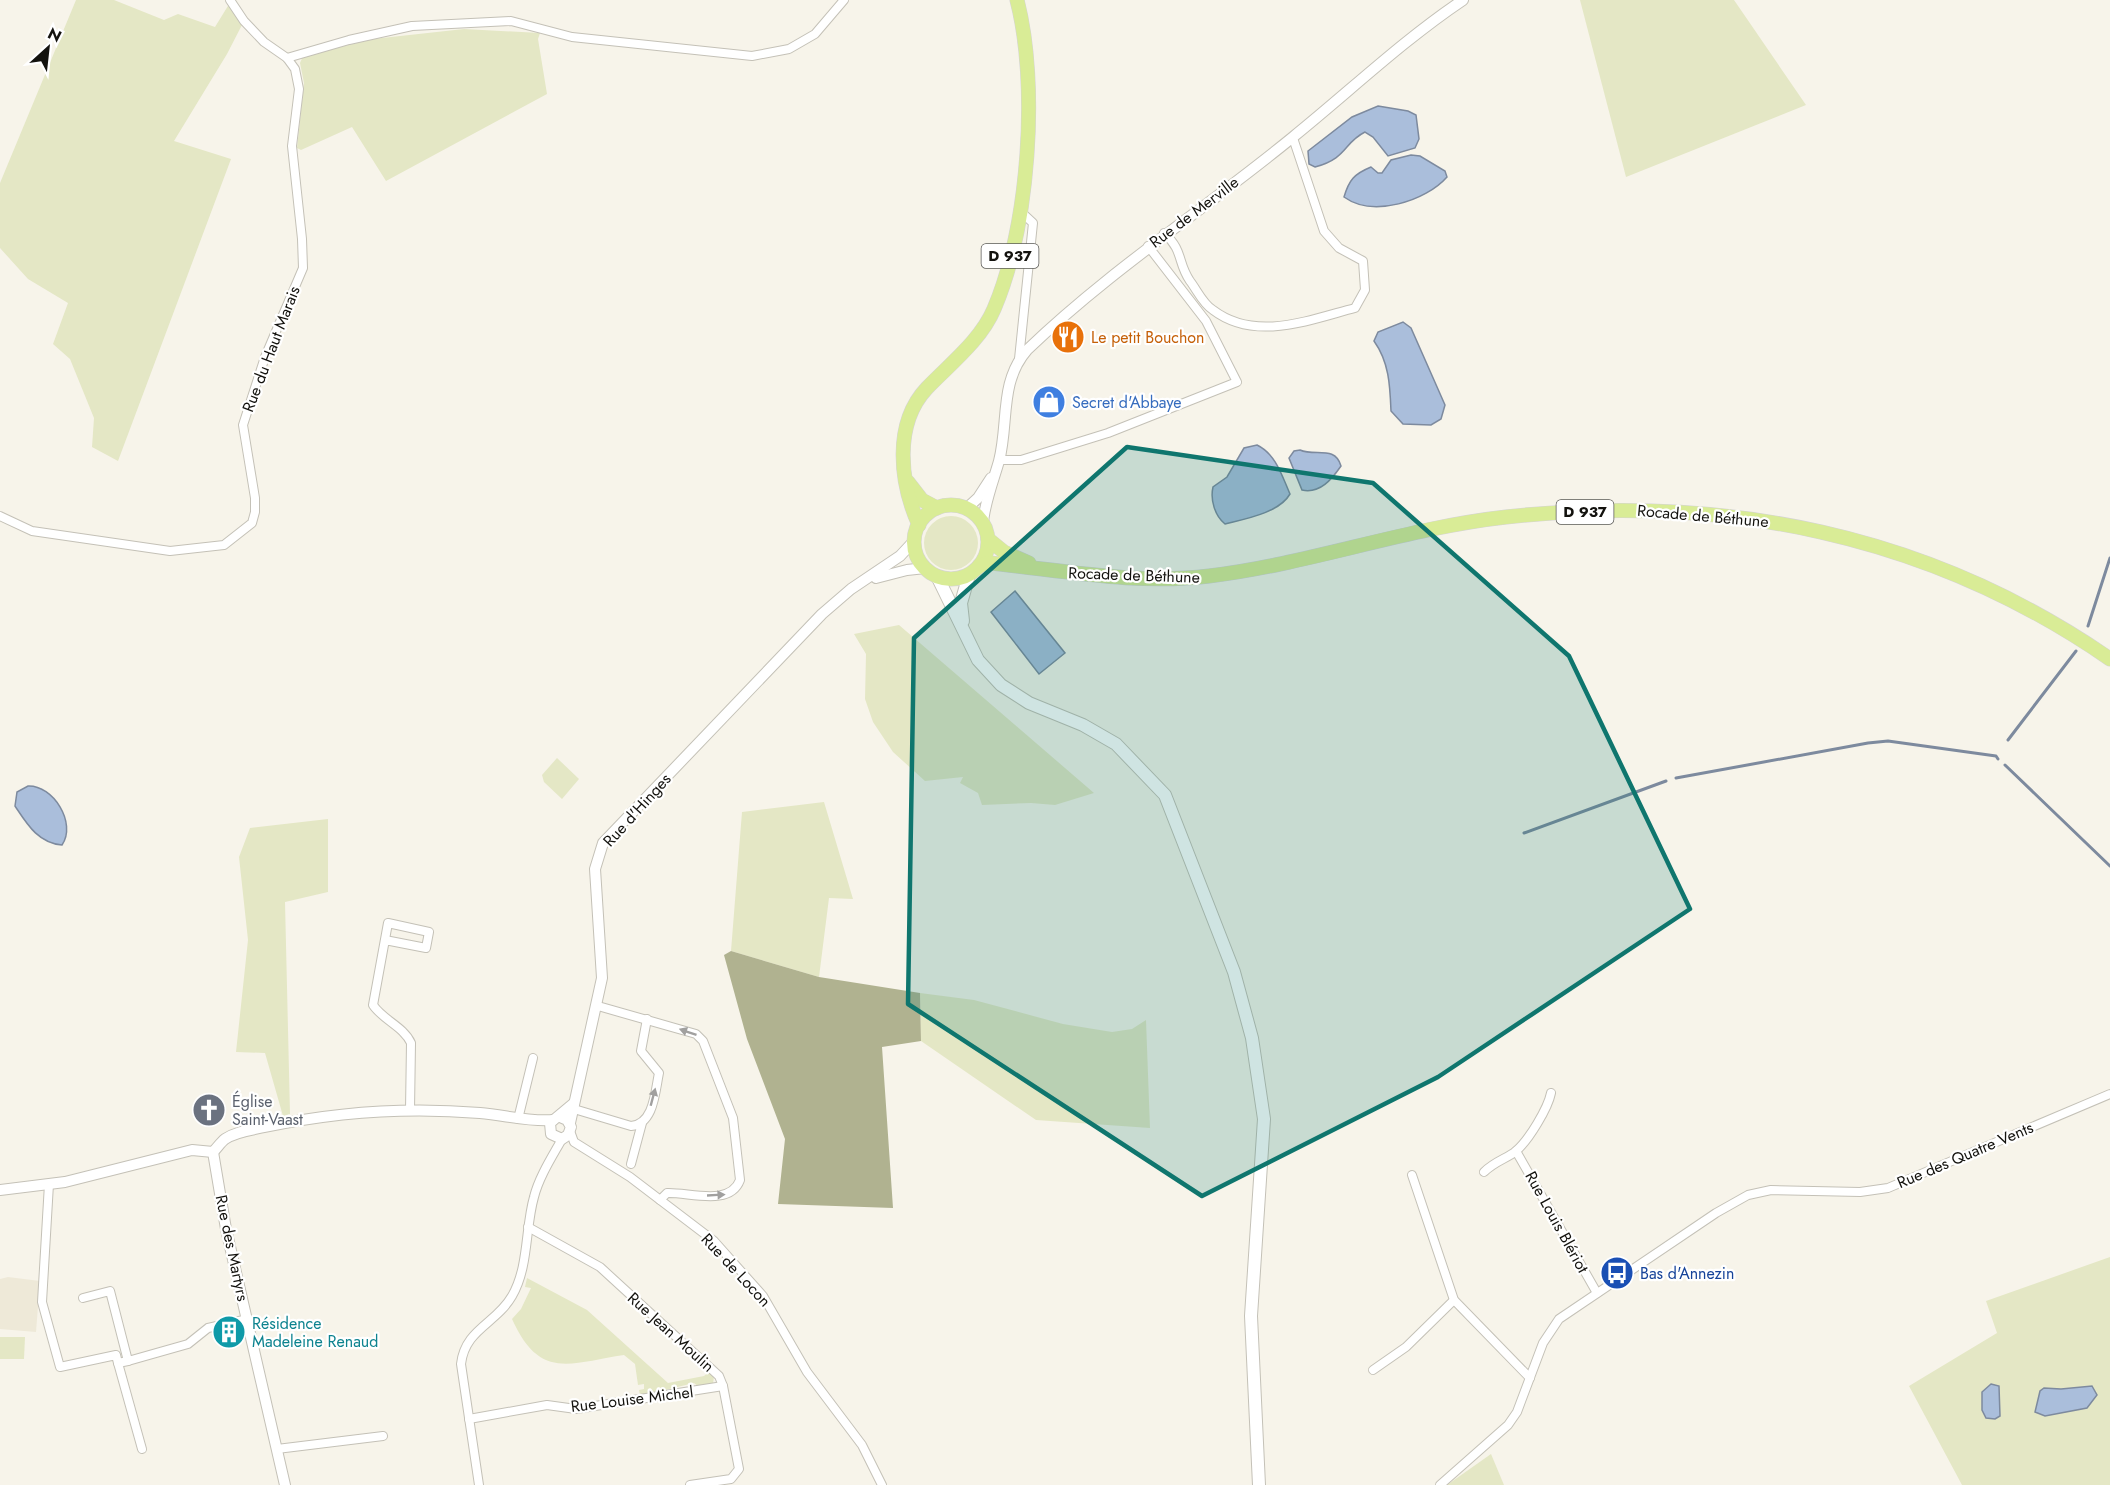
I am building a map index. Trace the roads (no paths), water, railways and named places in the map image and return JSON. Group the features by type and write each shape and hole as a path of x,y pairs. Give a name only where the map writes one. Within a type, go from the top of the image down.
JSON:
{"main road":[{"name":"D 937","path":"919,525 909,500 902,451 910,414 926,389 947,371 993,311 1005,280 1019,210 1028,135 1029,74 1017,0"},
{"path":"907,480 922,500 937,508 957,506 966,509 983,525 988,539 985,558 974,570 959,578 937,576"},
{"path":"937,508 919,525 914,541 919,560 925,568 937,576 949,596 966,640 978,660 1001,684 1029,703 1083,725 1116,744 1165,795 1234,972 1260,1082 1264,1119 1264,1150 1252,1287 1252,1355 1258,1485"},
{"name":"Rocade de Béthune","path":"974,570 995,564 1056,572 1159,578 1208,577 1505,517 1641,508 1776,523 1847,537 1918,558 1976,582 2038,613 2110,659"},
{"name":"Rocade de Béthune","path":"988,539 1004,552 1056,572"},
{"path":"966,640 961,603 974,570"}],"street":[{"path":"230,0 244,21 264,42 287,58 349,40 412,26 511,21 572,37 752,56 789,49 815,34 844,0"},
{"name":"Rue de Merville","path":"983,525 997,465 1010,377 1019,359 1034,342 1164,233 1293,138 1427,24 1463,0"},
{"name":"Rue du Haut Marais","path":"0,516 32,531 170,551 224,544 252,523 255,498 243,425 265,357 303,268 302,239 291,146 299,89 295,69 287,58"},
{"path":"1164,233 1178,247 1187,276 1211,309 1239,325 1252,327 1296,324 1355,308 1365,290 1363,261 1339,248 1324,231 1293,138"},
{"path":"1019,210 1033,223 1019,359"},
{"path":"997,465 1022,460 1108,433 1237,382 1206,321 1148,246"},
{"name":"Rue de Merville","path":"966,509 978,498 997,465"},
{"name":"Rue d'Hinges","path":"576,1105 602,978 595,869 603,843 822,614 851,589 900,556 914,541"},
{"name":"Rue d'Hinges","path":"851,589 884,574 925,568"},
{"path":"385,940 426,948 429,932 388,923 385,940 374,1005 378,1012 408,1036 411,1043 410,1110"},
{"path":"598,1006 696,1034 703,1041 733,1118 740,1180 737,1188 728,1194 696,1196 667,1193 660,1200"},
{"path":"479,1485 461,1364 463,1349 473,1334 500,1312 512,1296 520,1277 534,1195 554,1154 560,1130 576,1105 631,1126 646,1120 659,1073 641,1051 647,1019"},
{"path":"518,1119 532,1058"},
{"path":"1484,1172 1497,1160 1516,1151 1548,1105 1551,1093"},
{"name":"Rue des Quatre Vents","path":"1441,1484 1508,1425 1517,1412 1543,1343 1559,1319 1716,1213 1748,1195 1771,1190 1860,1192 1888,1188 2110,1094"},
{"path":"0,1190 49,1184 169,1154 192,1150 213,1152 224,1139 237,1133 295,1121 410,1110 482,1113 532,1121 560,1130"},
{"path":"631,1164 642,1123"},
{"name":"Rue de Locon","path":"560,1130 572,1145 589,1152 660,1200 714,1241 763,1296 807,1372 862,1445 882,1485"},
{"name":"Rue Louis Blériot","path":"1516,1151 1597,1293"},
{"name":"Rue des Martyrs","path":"213,1152 226,1229 285,1485"},
{"path":"1412,1175 1454,1300 1530,1378"},
{"path":"49,1184 42,1302 60,1367 116,1355 123,1362"},
{"name":"Rue Jean Moulin","path":"528,1227 600,1267 718,1376 723,1386 739,1469 731,1479 690,1485"},
{"path":"83,1298 110,1291 142,1449"},
{"path":"1373,1370 1406,1347 1454,1300"},
{"path":"123,1362 188,1344 208,1328 248,1319"},
{"name":"Rue Louise Michel","path":"469,1419 547,1406 576,1409 723,1386"},
{"path":"277,1449 383,1436"}],"water":[{"path":"1378,106 1408,111 1416,115 1419,139 1415,148 1388,156 1373,137 1365,132 1334,159 1315,167 1309,164 1308,151 1352,117"},
{"path":"1411,155 1420,156 1445,171 1447,177 1426,193 1398,204 1369,206 1344,197 1350,182 1360,172 1371,167 1378,173 1382,173 1391,160"},
{"path":"1403,322 1411,328 1445,405 1441,419 1431,425 1403,424 1391,411 1386,366 1374,341 1378,332"},
{"path":"1257,445 1274,460 1290,494 1285,501 1270,511 1225,524 1218,517 1214,507 1213,487 1227,477 1244,448"},
{"path":"1294,451 1329,454 1338,460 1341,466 1320,488 1302,490 1289,458"},
{"path":"1015,591 1065,653 1039,674 991,612"},
{"path":"28,786 37,787 46,792 60,807 67,826 62,845 40,837 15,806 17,792"},
{"path":"1991,1384 1999,1386 2000,1416 1995,1419 1986,1418 1982,1410 1982,1392"},
{"path":"2092,1386 2097,1395 2087,1408 2045,1416 2035,1412 2040,1391 2044,1388"}],"waterway":[{"path":"2088,626 2110,558"},
{"path":"2008,740 2076,651"},
{"path":"1676,778 1888,741 1996,756 1998,759"},
{"path":"2005,765 2110,866"},
{"path":"1524,833 1666,781"}],"place":[{"name":"Le petit Bouchon","path":"1068,337"},
{"name":"Secret d'Abbaye","path":"1049,402"},
{"name":"Église Saint-Vaast","path":"209,1110"},
{"name":"Bas d'Annezin","path":"1617,1273"},
{"name":"Résidence Madeleine Renaud","path":"229,1332"}]}
